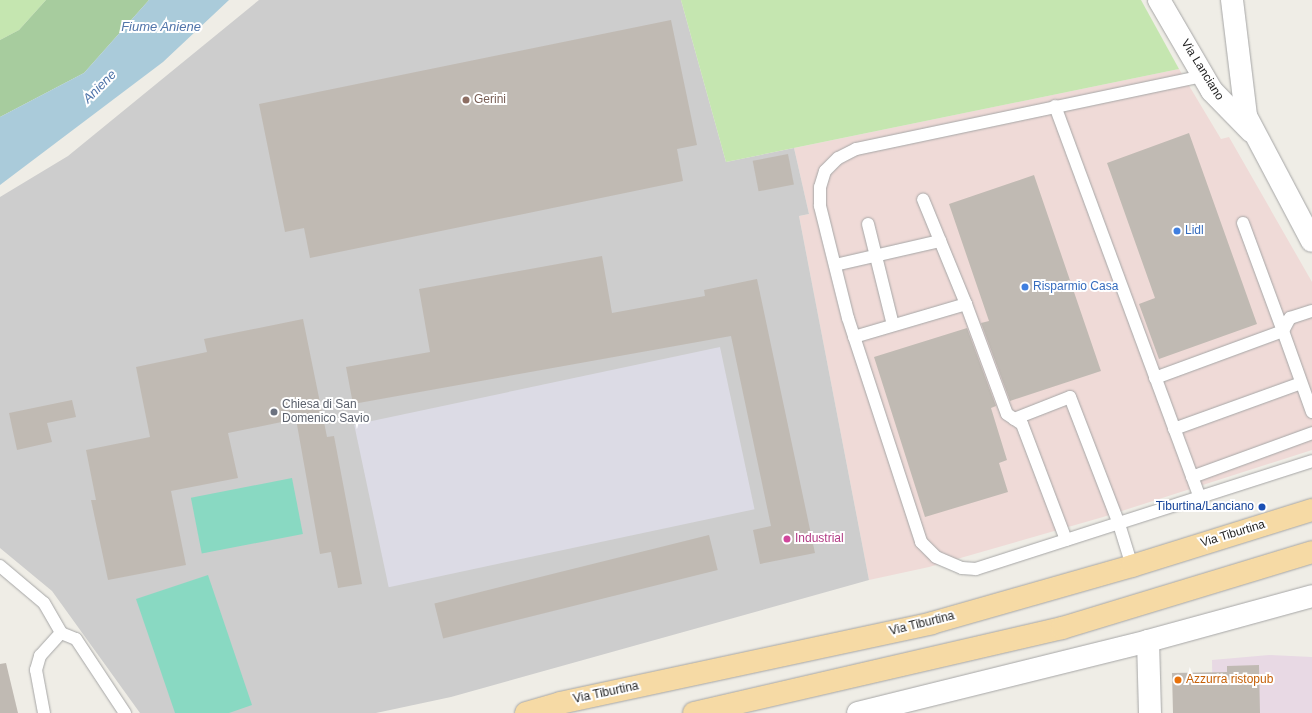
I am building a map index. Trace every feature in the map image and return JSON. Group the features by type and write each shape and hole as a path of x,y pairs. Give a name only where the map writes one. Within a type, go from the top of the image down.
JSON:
{"main road":[{"name":"Via Tiburtina","path":"526,713 567,702 932,623 1132,566 1312,510"},
{"path":"694,713 1062,628 1312,552"}],"street":[{"name":"Via Lanciano","path":"1159,0 1203,76 1228,110 1254,133"},
{"name":"Via Lanciano","path":"1232,0 1243,102 1254,133 1312,241"},
{"path":"858,713 1148,641 1312,596"},
{"path":"1148,641 1150,713"}],"lane":[{"path":"1203,76 856,149 838,158 825,170 820,187 820,206 854,337 921,542 928,551 948,564 976,569 1200,499 1312,462"},
{"path":"1055,106 1200,499"},
{"path":"922,199 966,304 1007,414 1022,424 1066,540"},
{"path":"1243,223 1312,412"},
{"path":"868,224 893,325"},
{"path":"835,265 940,241"},
{"path":"854,337 966,304"},
{"path":"1156,378 1283,331 1290,318 1312,310"},
{"path":"1174,429 1301,383"},
{"path":"1014,419 1070,397 1119,524 1132,566"},
{"path":"1192,477 1312,433"},
{"path":"0,566 44,603 61,633 76,639 126,713"},
{"path":"44,713 36,670 40,656 61,633"}],"shaded area":[{"path":"259,0 681,0 726,162 794,148 809,214 799,216 869,580 451,697 376,713 140,713 52,591 0,548 0,197 68,156"},
{"path":"1179,69 1221,139 1229,137 1312,282 1312,450 1103,517 929,567 869,580 799,216 809,214 794,148"},
{"path":"720,347 755,509 389,587 354,425"},
{"path":"1269,655 1312,657 1312,713 1213,713 1212,660"}],"green space":[{"path":"0,0 46,0 19,30 0,40"},
{"path":"46,0 149,0 84,73 0,117 0,40 19,30"},
{"path":"681,0 1141,0 1179,69 726,162"},
{"path":"292,478 303,534 202,554 191,498"},
{"path":"208,575 252,705 229,713 175,713 136,599"}],"water":[{"name":"Fiume Aniene","path":"149,0 229,0 163,62 0,185 0,117 84,73"}],"building":[{"path":"671,20 697,145 677,149 683,181 310,258 304,228 285,232 259,104"},
{"name":"Lidl","path":"1189,133 1257,324 1159,359 1139,304 1155,298 1107,163"},
{"path":"788,154 794,184 759,191 753,161"},
{"name":"Risparmio Casa","path":"1034,175 1101,371 1010,401 981,323 989,321 949,204"},
{"path":"602,256 612,313 705,296 704,290 757,279 815,553 760,564 753,530 771,526 731,336 353,404 346,367 430,352 419,289"},
{"path":"303,319 327,437 334,436 362,584 338,588 331,552 320,554 296,419 228,433 238,478 171,491 186,565 108,580 91,500 96,500 86,450 150,437 136,367 207,352 204,339"},
{"path":"967,328 996,406 991,408 1007,460 999,463 1008,492 925,517 874,357"},
{"path":"72,400 76,417 47,423 52,442 17,450 9,413"},
{"path":"709,535 718,570 443,638 434,603"},
{"path":"6,663 18,713 0,713 0,664"},
{"path":"1259,665 1260,713 1173,713 1172,673 1227,672 1227,666"}],"place":[{"name":"Gerini","path":"466,100"},
{"name":"Lidl","path":"1177,231"},
{"name":"Risparmio Casa","path":"1025,287"},
{"name":"Chiesa di San Domenico Savio","path":"274,412"},
{"name":"Tiburtina/Lanciano","path":"1262,507"},
{"name":"Industrial","path":"787,539"},
{"name":"Azzurra ristopub","path":"1178,680"}],"water label":[{"name":"Aniene","path":"100,87"}]}
